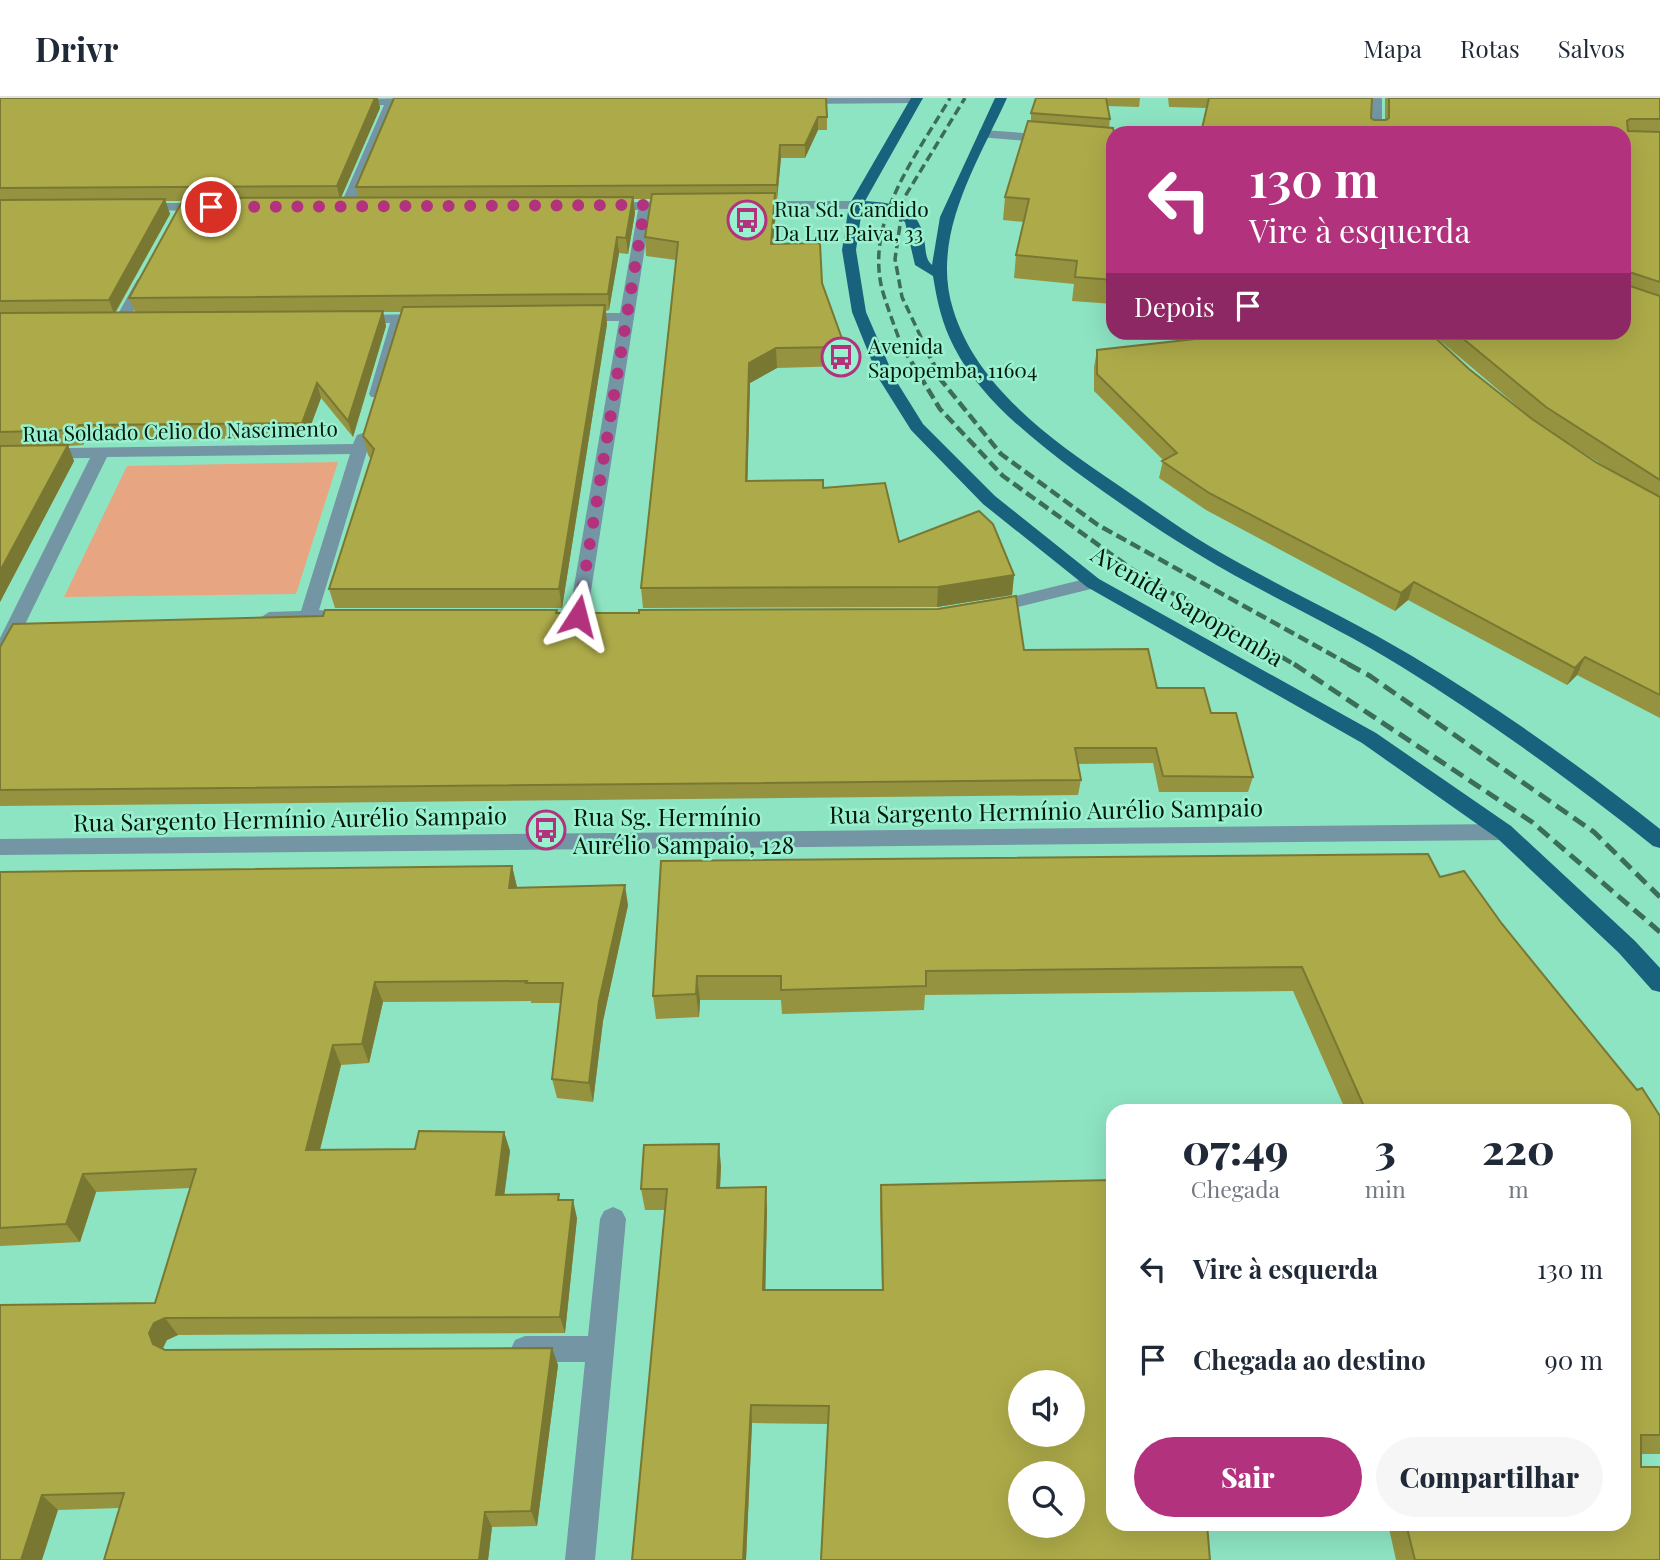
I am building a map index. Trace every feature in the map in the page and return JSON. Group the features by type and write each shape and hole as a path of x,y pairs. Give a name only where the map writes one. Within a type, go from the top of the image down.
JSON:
{"main road":[{"name":"Avenida Sapopemba","path":"917,98 856,205 849,250 859,312 887,379 917,427 989,500 1093,583 1369,738 1504,832 1627,947 1660,983"},
{"path":"1001,98 947,217 941,236 938,273 951,326 977,370 1009,411 1063,457 1205,550 1408,662 1565,765 1660,840"},
{"path":"856,205 882,207 906,215 915,228 922,265 938,273"}],"street":[{"path":"787,99 917,98"},
{"path":"1376,98 1376,126"},
{"path":"347,206 392,101"},
{"path":"337,102 433,101"},
{"path":"983,134 1059,139"},
{"path":"578,616 645,205"},
{"path":"591,206 686,205"},
{"path":"740,205 856,205"},
{"path":"131,207 180,213 224,207"},
{"path":"121,321 152,264"},
{"path":"560,317 627,317"},
{"path":"308,617 399,318"},
{"path":"343,319 439,318"},
{"name":"Rua Soldado Celio do Nascimento","path":"0,454 360,449"},
{"path":"0,657 101,453"},
{"path":"972,610 1008,605 1093,583"},
{"path":"252,618 349,616"},
{"path":"15,624 43,623"},
{"name":"Rua Sargento Hermínio Aurélio Sampaio","path":"0,847 1504,832"},
{"path":"580,1560 613,1219"},
{"path":"505,1349 600,1349"}],"shaded area":[{"path":"338,462 296,594 64,597 127,466"}],"building":[{"path":"0,98 375,98 337,186 0,188"},
{"path":"394,98 826,98 827,117 818,117 805,145 780,145 777,185 356,187"},
{"path":"1036,98 1106,98 1110,119 1031,113"},
{"path":"1209,98 1372,98 1371,118 1386,120 1389,118 1389,98 1660,98 1660,119 1630,119 1627,121 1628,126 1203,126"},
{"path":"1028,121 1106,127 1106,279 1075,277 1077,261 1016,255 1029,199 1005,197"},
{"path":"1631,131 1660,132 1660,282 1631,273"},
{"path":"775,193 771,244 820,243 822,283 845,347 776,348 749,363 746,481 823,480 823,488 885,483 899,542 979,511 993,524 1014,575 938,587 641,588 678,242 645,237 652,194"},
{"path":"633,197 626,238 617,237 608,294 129,298 184,198"},
{"path":"165,199 109,300 0,301 0,200"},
{"path":"1631,286 1660,296 1660,480 1546,407 1465,340 1631,340"},
{"path":"605,305 559,589 329,589 374,449 363,436 403,307"},
{"path":"383,311 348,421 317,383 302,423 79,425 76,430 0,432 0,313"},
{"path":"1186,340 1438,340 1469,369 1532,419 1597,463 1660,497 1660,695 1585,657 1575,668 1414,582 1401,593 1209,493 1162,461 1177,453 1097,374 1097,350"},
{"path":"68,445 0,571 0,446"},
{"path":"1016,596 1024,650 1148,649 1157,688 1204,688 1211,713 1236,713 1253,777 1163,776 1156,748 1075,748 1081,780 0,790 0,647 13,624 323,616 325,610 557,610 556,613 639,613 639,610 938,609"},
{"path":"1428,854 1440,877 1464,871 1502,924 1637,1090 1642,1088 1660,1116 1660,1435 1641,1435 1641,1467 1660,1467 1660,1560 1415,1560 1408,1531 1631,1531 1631,1104 1363,1104 1302,967 926,971 926,986 781,990 781,976 697,976 696,994 653,996 661,861"},
{"path":"512,866 509,888 625,885 599,1001 589,1083 552,1079 563,983 375,982 362,1044 333,1045 306,1150 415,1149 419,1131 504,1132 496,1195 559,1194 558,1200 573,1200 560,1317 165,1318 154,1323 149,1333 153,1344 165,1350 552,1348 531,1511 485,1512 479,1560 104,1560 124,1493 42,1495 21,1560 0,1560 0,1305 155,1303 196,1169 83,1174 66,1224 0,1228 0,872"},
{"path":"719,1144 717,1188 766,1187 763,1290 883,1290 881,1185 1106,1180 1106,1531 1208,1531 1210,1560 821,1560 829,1406 751,1405 743,1560 632,1560 667,1189 641,1189 644,1145"}],"railway":[{"path":"903,350 882,289 879,263 881,238 897,189 950,98"},
{"path":"927,350 902,297 895,259 904,198 965,98"},
{"path":"903,348 940,409 1003,476 1133,570 1297,666"},
{"path":"926,348 941,380 1001,454 1098,525 1352,666"},
{"path":"1294,664 1532,822 1660,932"},
{"path":"1348,664 1370,676 1594,832 1660,897"}],"place":[{"name":"Rua Sd. Candido Da Luz Paiva, 33","path":"747,220"},
{"name":"Avenida Sapopemba, 11604","path":"841,357"},
{"name":"Rua Sg. Hermínio Aurélio Sampaio, 128","path":"546,830"}],"route":[{"path":"211,207 645,205 578,616"}]}
